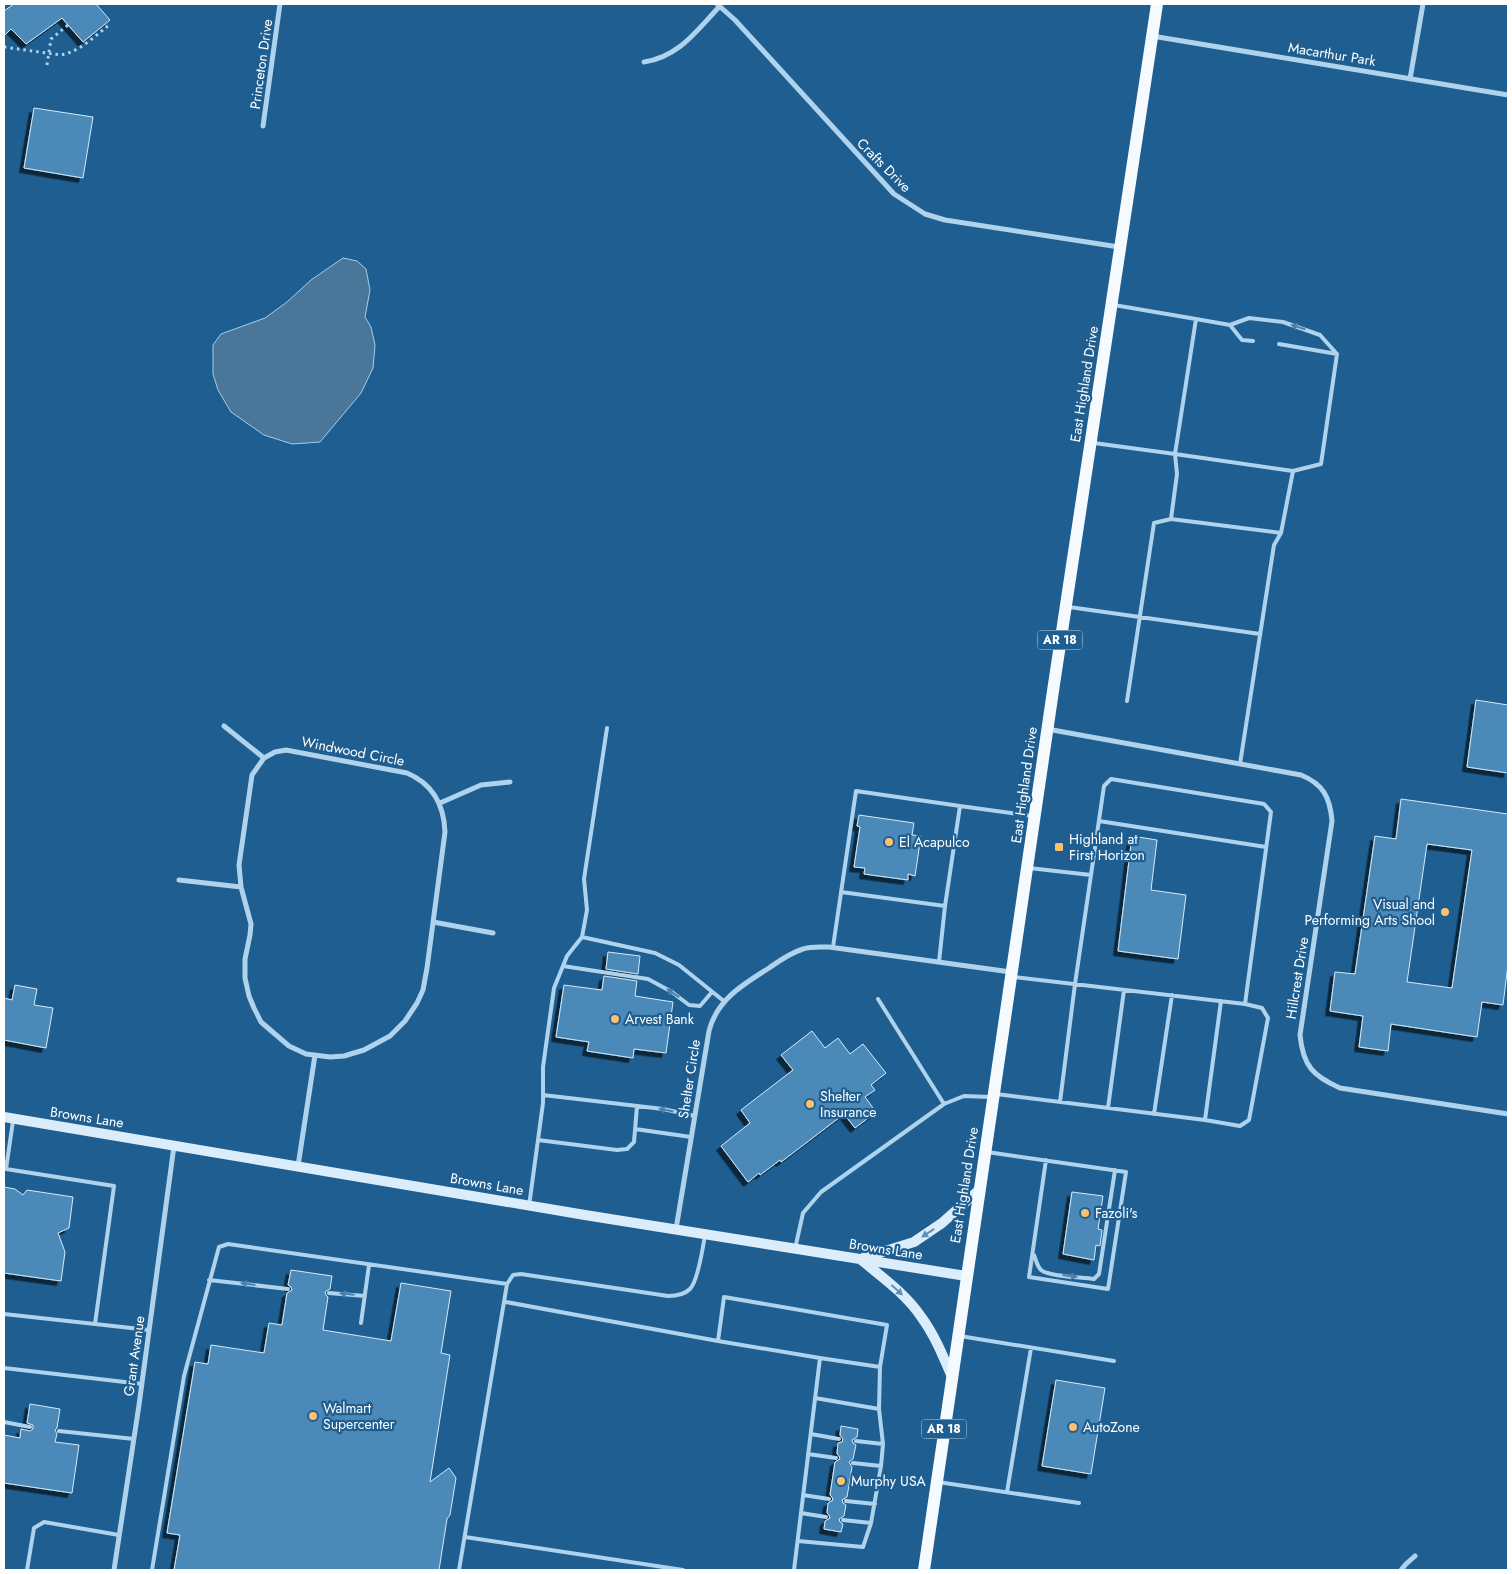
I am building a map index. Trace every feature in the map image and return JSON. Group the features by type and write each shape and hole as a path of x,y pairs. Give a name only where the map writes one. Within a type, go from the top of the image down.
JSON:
{"main road":[{"name":"East Highland Drive","path":"924,1570 978,1190 1156,4"}],"street":[{"name":"Princeton Drive","path":"264,126 280,4"},
{"path":"1410,79 1423,4"},
{"path":"644,62 657,60 683,46 719,5"},
{"name":"Crafts Drive","path":"719,5 735,20 894,194 912,207 945,220 1120,247"},
{"name":"Macarthur Park","path":"1152,36 1508,95"},
{"path":"224,726 264,758"},
{"name":"Hillcrest Drive","path":"1047,729 1301,775 1313,780 1325,794 1331,810 1332,821 1300,1035 1302,1051 1310,1068 1323,1080 1340,1088 1508,1114"},
{"name":"Windwood Circle","path":"286,750 408,773 428,786 440,803 445,832 434,922 423,990 417,1004 405,1021 390,1036 364,1050 344,1056 330,1057 306,1054 289,1046 261,1022 249,996 245,978 245,958 251,924 241,887 238,865 252,775 264,758 275,752 286,750"},
{"path":"440,803 480,785 510,782"},
{"path":"179,880 241,887"},
{"path":"434,922 493,932"},
{"name":"Shelter Circle","path":"676,1230 710,1024 718,1009 736,989 786,956 804,948 816,946 939,962 1011,974"},
{"path":"298,1166 315,1055"},
{"name":"Browns Lane","path":"9,1118 529,1206 966,1276"},
{"name":"Grant Avenue","path":"114,1570 175,1145"},
{"path":"859,1259 914,1242 942,1223 978,1190"},
{"path":"859,1259 900,1292 922,1317 937,1342 952,1377"},
{"path":"1401,1570 1415,1556"}],"lane":[{"path":"1112,304 1230,325 1249,318 1283,322 1320,335 1337,354"},
{"path":"1171,518 1177,474 1175,454 1196,319"},
{"path":"1230,325 1242,340 1253,341"},
{"path":"1279,344 1337,354"},
{"path":"1090,443 1293,472 1321,464 1337,354"},
{"path":"1240,764 1274,545 1281,533 1293,472"},
{"path":"1127,701 1154,523 1171,518 1281,533"},
{"path":"1065,606 1260,634"},
{"path":"529,1206 543,1095 543,1067 554,988 567,956 582,938 587,910 584,879 607,728"},
{"path":"1060,1102 1104,786 1111,779 1264,804 1271,812 1246,1004"},
{"path":"833,947 856,791 1034,817"},
{"path":"939,962 945,906 960,806"},
{"path":"1099,822 1266,847"},
{"path":"1027,868 1091,875"},
{"path":"841,892 945,906"},
{"path":"582,938 655,953 679,965 724,1002"},
{"path":"563,966 648,979 672,992 690,1005 700,1006 712,992"},
{"path":"795,1249 803,1214 821,1192 944,1104 964,1096 993,1096 1060,1102 1240,1126 1249,1120 1268,1018 1262,1008 1246,1004 1075,984 1011,974"},
{"path":"1108,1108 1124,990"},
{"path":"1154,1114 1172,995"},
{"path":"878,999 944,1104"},
{"path":"1205,1120 1221,1001"},
{"path":"543,1095 663,1108 694,1116"},
{"path":"538,1140 617,1150 628,1149 634,1142 637,1106"},
{"path":"9,1118 6,1169 114,1186 95,1324"},
{"path":"635,1129 691,1137"},
{"path":"984,1151 1115,1170 1126,1172 1108,1289 1029,1277 1046,1160"},
{"path":"1033,1253 1042,1271 1094,1279 1099,1274 1115,1170"},
{"path":"459,1570 508,1284 513,1275 521,1274 668,1296 679,1295 691,1288 698,1270 705,1234"},
{"path":"152,1570 184,1376 218,1247 228,1244 508,1284"},
{"path":"361,1323 369,1265"},
{"path":"209,1280 288,1289"},
{"path":"329,1292 365,1296"},
{"path":"718,1342 724,1297 887,1325 880,1367 879,1409 883,1444 881,1466 871,1523 863,1548 798,1541"},
{"path":"506,1302 718,1342 880,1367"},
{"path":"4,1314 149,1330"},
{"path":"957,1336 1114,1361"},
{"path":"1008,1492 1031,1348"},
{"path":"794,1570 820,1358"},
{"path":"4,1368 142,1384"},
{"path":"815,1398 879,1409"},
{"path":"4,1422 30,1427"},
{"path":"59,1431 134,1439"},
{"path":"811,1434 839,1439"},
{"path":"856,1441 883,1444"},
{"path":"808,1454 836,1458"},
{"path":"853,1462 881,1466"},
{"path":"936,1482 1079,1503"},
{"path":"803,1496 829,1499"},
{"path":"846,1501 875,1504"},
{"path":"801,1514 826,1517"},
{"path":"843,1520 871,1523"},
{"path":"27,1570 34,1528 44,1522 119,1535"},
{"path":"465,1537 683,1570"}],"path":[{"path":"47,65 51,39 68,25"},
{"path":"4,47 61,55 72,52 109,25"}],"water":[{"path":"343,258 357,261 366,269 370,290 365,317 371,327 375,345 373,368 361,393 320,442 292,444 264,435 231,412 218,390 213,374 213,345 221,334 265,318 287,302 311,280"}],"building":[{"path":"14,4 96,4 110,20 83,42 62,18 26,44 11,29 4,36 4,11"},
{"path":"34,108 93,117 83,178 24,168"},
{"path":"1476,700 1508,705 1508,773 1467,767"},
{"path":"1401,799 1508,814 1508,964 1503,1005 1482,1002 1477,1037 1391,1024 1388,1051 1359,1047 1363,1016 1330,1011 1335,972 1355,974 1375,836 1396,839","holes":["1427,844 1472,850 1452,988 1407,982"]},
{"name":"El Acapulco","path":"859,815 914,823 912,835 921,836 915,876 908,874 908,880 864,874 865,868 854,867 860,827 857,826"},
{"path":"1132,836 1157,840 1151,890 1186,895 1178,959 1118,951"},
{"path":"608,952 640,956 638,974 606,969"},
{"name":"Arvest Bank","path":"604,976 637,981 635,996 673,1002 666,1053 634,1049 633,1058 587,1051 589,1042 556,1037 564,985 602,990"},
{"path":"15,985 37,989 34,1005 53,1008 46,1048 4,1040 4,998 12,1000"},
{"name":"Shelter Insurance","path":"812,1031 825,1048 838,1038 850,1054 863,1044 886,1073 871,1085 875,1090 865,1097 876,1112 855,1128 844,1114 781,1162 780,1160 748,1182 721,1146 750,1123 741,1110 793,1070 781,1055"},
{"path":"4,1187 15,1189 23,1195 27,1190 73,1197 69,1228 58,1233 65,1252 61,1281 4,1273"},
{"name":"Fazoli's","path":"1072,1192 1103,1196 1098,1229 1102,1230 1100,1246 1096,1245 1094,1260 1063,1254"},
{"name":"Walmart Supercenter","path":"291,1270 332,1276 330,1289 325,1292 328,1297 323,1330 391,1341 401,1283 451,1291 441,1353 450,1355 430,1482 449,1468 456,1478 439,1570 174,1570 180,1535 167,1533 195,1362 208,1364 211,1345 264,1353 269,1323 282,1325 287,1293 292,1290 288,1285"},
{"name":"AutoZone","path":"1056,1380 1105,1388 1091,1474 1042,1466"},
{"path":"30,1404 60,1409 55,1430 57,1434 55,1442 79,1445 72,1493 4,1483 4,1435 20,1438 21,1429 30,1431 33,1429 33,1425 27,1423"},
{"name":"Murphy USA","path":"841,1426 858,1429 857,1437 852,1440 856,1445 853,1459 849,1462 852,1467 847,1497 842,1500 846,1505 844,1516 839,1519 843,1524 841,1532 824,1529 825,1521 830,1518 827,1513 828,1503 833,1500 830,1495 835,1462 840,1459 837,1454 838,1443 842,1442 843,1439 840,1435"}],"place":[{"name":"El Acapulco","path":"889,842"},
{"name":"Highland at First Horizon","path":"1059,847"},
{"name":"Visual and Performing Arts Shool","path":"1445,912"},
{"name":"Arvest Bank","path":"615,1019"},
{"name":"Shelter Insurance","path":"810,1104"},
{"name":"Fazoli's","path":"1085,1213"},
{"name":"Walmart Supercenter","path":"313,1416"},
{"name":"AutoZone","path":"1073,1427"},
{"name":"Murphy USA","path":"841,1481"}]}
